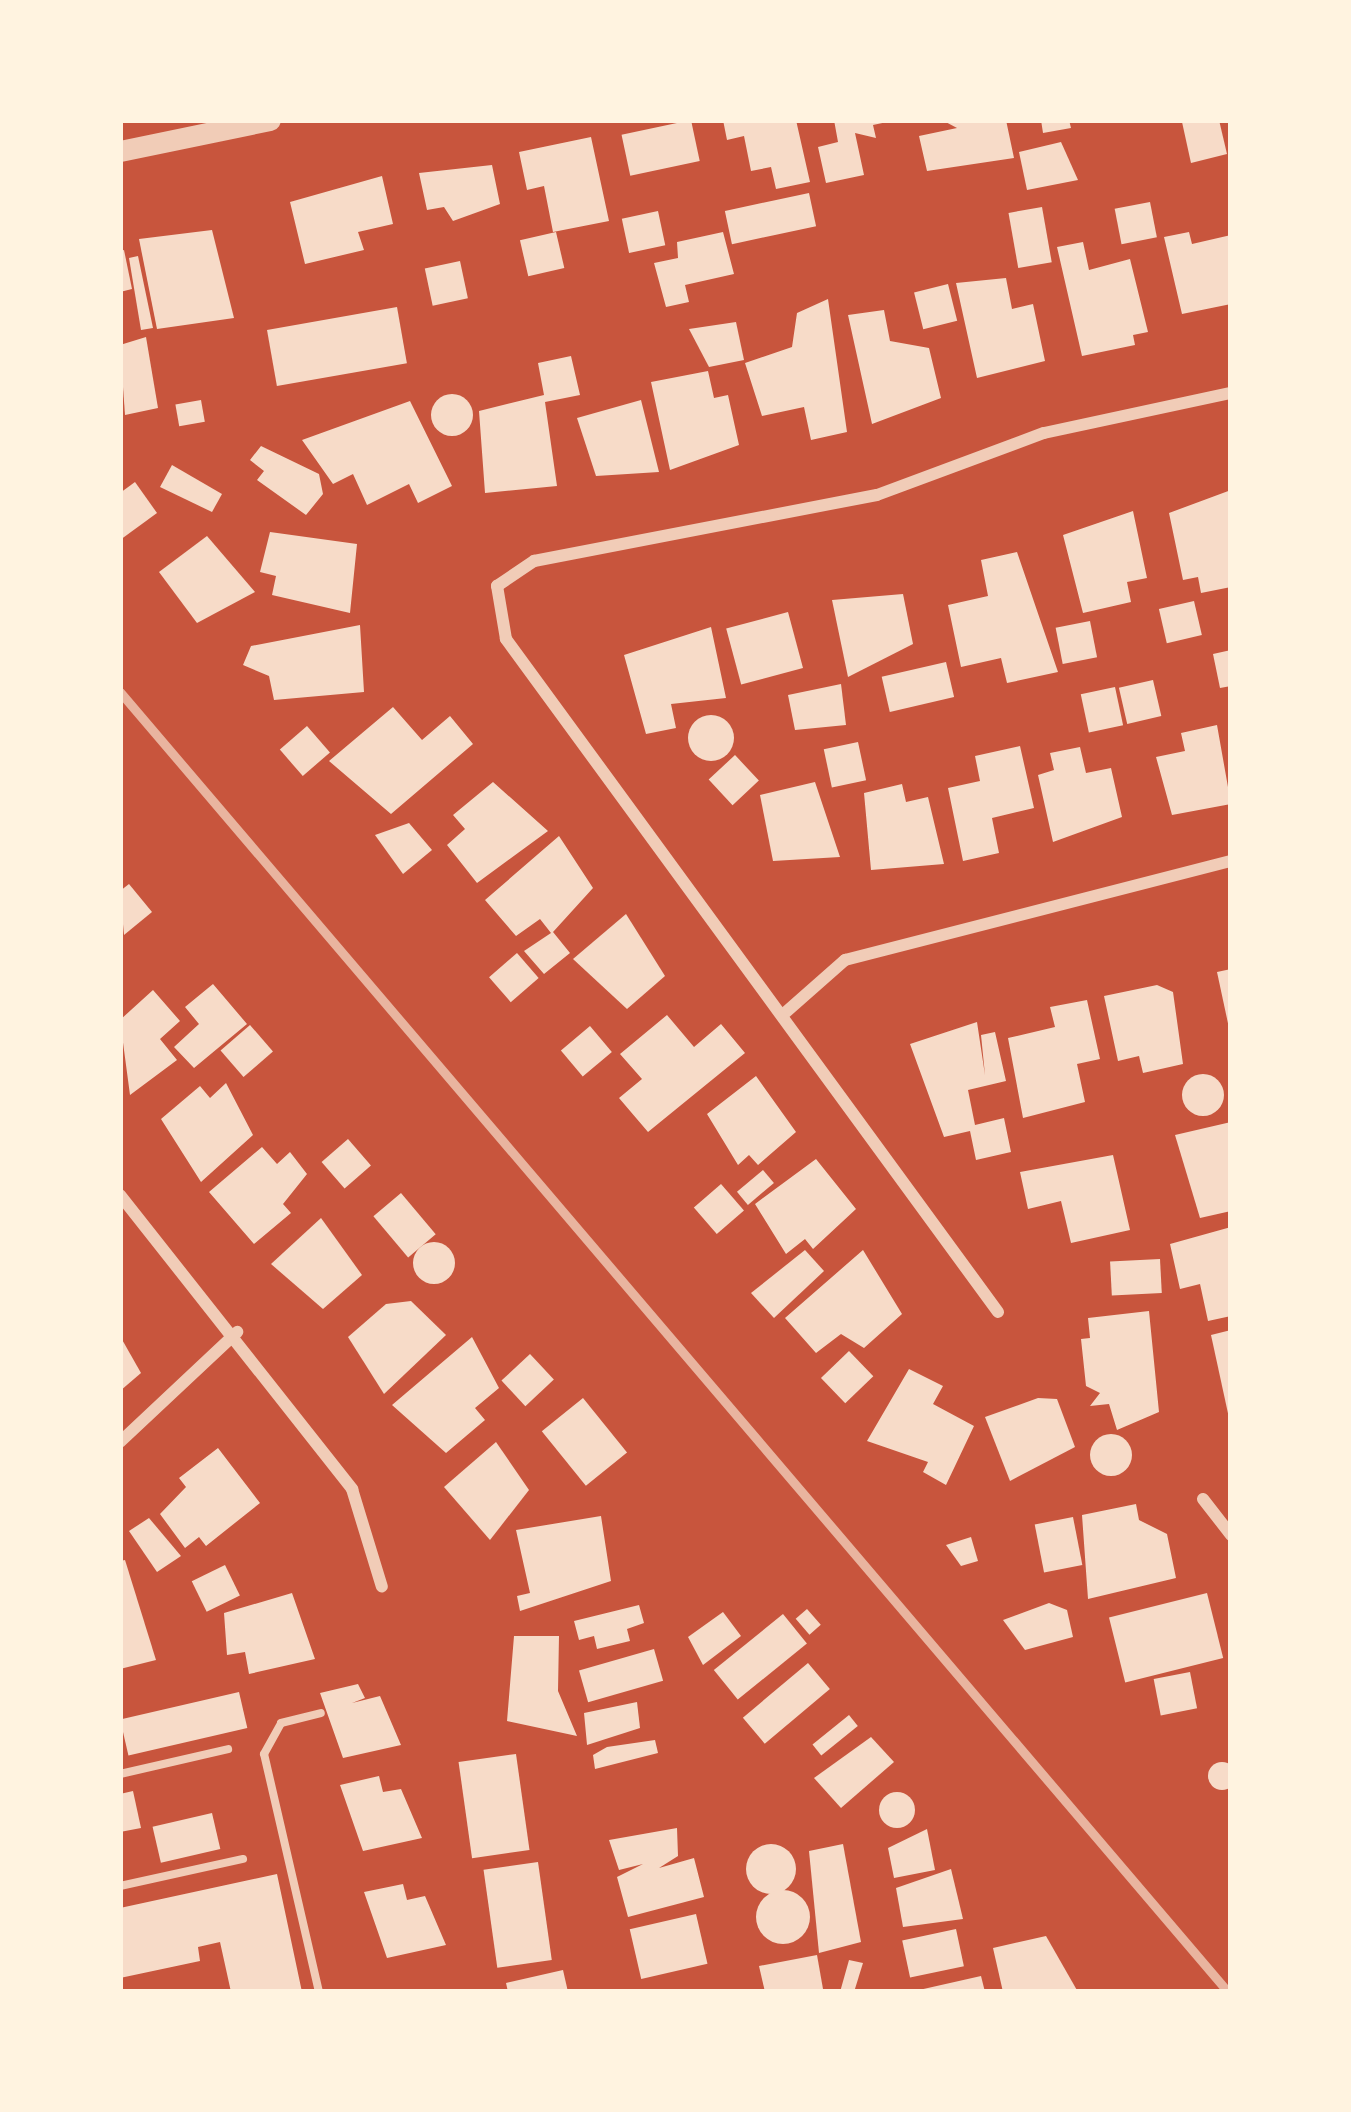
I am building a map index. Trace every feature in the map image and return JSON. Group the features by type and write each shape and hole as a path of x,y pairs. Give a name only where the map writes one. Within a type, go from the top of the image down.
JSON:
{"street":[{"path":"120,151 270,120"},
{"path":"998,1312 785,1012 506,639 497,586 534,561 878,495 1044,433 1231,393"},
{"path":"785,1012 845,960 1231,861"},
{"path":"120,1195 237,1332 352,1489 382,1587"},
{"path":"120,1442 237,1332"},
{"path":"1203,1498 1231,1535"}],"lane":[{"path":"319,1992 265,1754 281,1723 322,1713"},
{"path":"120,1774 228,1749"},
{"path":"120,1886 243,1859"}],"building":[{"path":"691,120 700,161 630,176 622,135"},
{"path":"723,120 796,120 810,182 776,189 771,167 751,171 744,136 727,140"},
{"path":"834,120 887,122 873,125 876,138 855,133 864,175 826,183 818,147 838,142"},
{"path":"942,120 1006,120 1014,158 927,171 919,136 957,128"},
{"path":"1041,120 1069,120 1071,128 1043,133"},
{"path":"1219,120 1227,154 1191,163 1182,122"},
{"path":"591,137 609,221 553,232 544,186 527,190 519,152"},
{"path":"1061,142 1078,180 1027,190 1019,152"},
{"path":"492,165 500,204 453,221 444,207 427,210 419,173"},
{"path":"382,176 393,224 358,232 364,250 305,264 290,202"},
{"path":"809,193 816,226 732,244 725,211"},
{"path":"1150,202 1157,237 1122,244 1115,209"},
{"path":"1042,207 1052,262 1018,268 1009,213"},
{"path":"658,211 665,245 629,253 622,219"},
{"path":"212,230 234,318 157,329 139,239"},
{"path":"556,232 564,268 528,276 520,240"},
{"path":"723,232 734,274 685,285 689,302 666,307 654,263 678,258 677,242"},
{"path":"1189,232 1192,244 1231,235 1231,304 1182,314 1164,237"},
{"path":"1083,242 1089,270 1130,259 1148,332 1133,335 1135,345 1082,356 1057,247"},
{"path":"124,250 132,289 120,292 120,251"},
{"path":"138,256 153,328 141,330 129,258"},
{"path":"460,261 468,298 433,306 425,268"},
{"path":"1006,278 1012,309 1033,304 1045,361 977,378 956,283"},
{"path":"948,284 957,321 923,329 914,292"},
{"path":"828,299 847,432 811,440 804,407 762,416 745,363 792,347 797,313"},
{"path":"397,307 407,363 277,386 267,330"},
{"path":"884,310 890,341 929,348 941,398 872,424 848,315"},
{"path":"736,322 744,360 709,367 689,329"},
{"path":"146,337 158,408 125,415 120,345"},
{"path":"571,356 580,395 545,402 557,486 485,493 479,411 544,395 538,363"},
{"path":"708,371 714,398 728,395 739,445 670,470 651,382"},
{"path":"452,394 467,400 473,415 467,430 452,436 437,430 431,415 437,400"},
{"path":"201,400 205,422 179,426 175,405"},
{"path":"641,400 659,472 596,476 577,418"},
{"path":"410,401 452,486 418,503 409,484 367,505 353,474 333,484 302,440"},
{"path":"261,446 319,474 323,494 306,515 257,480 264,471 250,460"},
{"path":"172,465 222,494 212,512 160,487"},
{"path":"135,482 157,513 120,540 120,493"},
{"path":"1231,490 1231,587 1201,593 1198,577 1183,580 1169,513"},
{"path":"1133,511 1147,578 1127,582 1131,602 1083,613 1063,535"},
{"path":"270,532 357,544 350,613 272,595 276,576 260,572"},
{"path":"207,536 255,592 197,623 159,572"},
{"path":"1017,552 1058,672 1007,683 1001,658 961,667 948,605 988,596 981,560"},
{"path":"903,594 913,644 848,677 832,600"},
{"path":"1194,601 1202,635 1167,643 1159,609"},
{"path":"788,612 803,668 741,685 726,629"},
{"path":"1090,621 1097,657 1063,664 1056,628"},
{"path":"360,625 364,692 274,700 269,676 243,665 251,646"},
{"path":"711,627 726,698 671,704 676,728 646,734 624,655"},
{"path":"1231,650 1231,686 1220,688 1213,654"},
{"path":"946,662 954,697 890,712 882,677"},
{"path":"1153,680 1161,716 1127,724 1119,688"},
{"path":"841,684 846,725 795,730 788,695"},
{"path":"1115,687 1123,725 1089,732 1081,694"},
{"path":"393,707 422,740 450,716 473,744 391,814 329,761"},
{"path":"711,715 727,722 734,738 727,754 711,761 695,754 688,738 695,722"},
{"path":"1217,725 1231,804 1172,815 1156,757 1185,751 1181,733"},
{"path":"307,726 330,752 303,776 280,750"},
{"path":"858,742 866,780 832,787 824,749"},
{"path":"1020,746 1034,808 992,818 999,853 963,861 948,788 980,781 975,756"},
{"path":"1080,747 1086,773 1111,768 1122,817 1053,842 1038,775 1054,770 1050,753"},
{"path":"735,755 759,781 733,805 709,780"},
{"path":"493,782 548,831 477,883 447,845 465,829 453,815"},
{"path":"815,782 840,857 773,861 760,795"},
{"path":"902,784 906,802 928,797 944,864 871,870 864,793"},
{"path":"409,823 432,850 403,874 375,835"},
{"path":"559,836 593,888 553,932 570,953 544,974 524,951 551,933 540,919 516,936 485,900"},
{"path":"129,884 152,912 124,935 120,891"},
{"path":"626,914 665,976 627,1009 573,959"},
{"path":"517,953 539,978 511,1002 489,977"},
{"path":"1231,969 1231,1028 1229,1028 1217,972"},
{"path":"213,984 247,1024 194,1068 174,1047 199,1024 185,1007"},
{"path":"1157,985 1173,992 1183,1064 1143,1073 1139,1056 1118,1061 1104,996"},
{"path":"153,990 180,1021 160,1039 177,1060 130,1095 120,1020"},
{"path":"1087,1000 1100,1059 1077,1064 1085,1102 1023,1118 1008,1038 1055,1027 1050,1007"},
{"path":"667,1015 694,1047 721,1024 745,1053 648,1132 619,1098 642,1079 620,1054"},
{"path":"977,1022 985,1075 981,1035 995,1032 1006,1081 968,1090 975,1125 1004,1118 1011,1152 976,1160 970,1131 944,1137 910,1044"},
{"path":"250,1025 273,1051 244,1077 221,1051"},
{"path":"590,1026 612,1052 583,1076 561,1050"},
{"path":"1203,1074 1218,1080 1224,1095 1218,1110 1203,1116 1188,1110 1182,1095 1188,1080"},
{"path":"756,1076 796,1132 758,1165 749,1155 738,1165 707,1114"},
{"path":"226,1083 253,1135 201,1182 161,1119 200,1086 210,1098"},
{"path":"1231,1122 1231,1211 1200,1218 1175,1135"},
{"path":"348,1139 371,1165 345,1188 322,1162"},
{"path":"262,1147 277,1164 290,1152 307,1174 283,1204 291,1213 254,1244 209,1192"},
{"path":"1113,1155 1130,1230 1071,1243 1061,1201 1028,1209 1020,1172"},
{"path":"816,1159 856,1209 813,1249 805,1239 786,1254 755,1204"},
{"path":"763,1170 774,1183 748,1205 737,1192"},
{"path":"721,1184 744,1210 717,1234 694,1208"},
{"path":"401,1193 436,1234 408,1258 373,1216"},
{"path":"321,1218 362,1275 323,1309 271,1264"},
{"path":"1231,1227 1231,1316 1208,1321 1200,1284 1180,1289 1170,1244"},
{"path":"434,1242 449,1248 455,1263 449,1278 434,1284 419,1278 413,1263 419,1248"},
{"path":"805,1250 824,1271 774,1318 751,1293"},
{"path":"863,1250 902,1314 864,1348 841,1334 816,1353 785,1318"},
{"path":"1160,1259 1162,1293 1112,1296 1110,1262"},
{"path":"411,1301 446,1335 384,1394 348,1337 386,1304"},
{"path":"1149,1311 1159,1412 1117,1430 1109,1404 1090,1406 1100,1393 1086,1386 1081,1339 1090,1338 1088,1318"},
{"path":"1231,1330 1231,1418 1229,1418 1211,1335"},
{"path":"120,1336 141,1373 120,1391"},
{"path":"472,1337 499,1388 475,1408 485,1420 446,1453 392,1405"},
{"path":"849,1351 873,1376 845,1403 821,1378"},
{"path":"530,1354 554,1380 525,1406 501,1381"},
{"path":"909,1369 943,1386 933,1404 974,1426 946,1485 923,1472 928,1462 867,1441"},
{"path":"583,1398 627,1452 586,1486 542,1431"},
{"path":"1038,1398 1057,1399 1075,1447 1010,1481 985,1417"},
{"path":"1111,1434 1126,1440 1132,1455 1126,1470 1111,1476 1096,1470 1090,1455 1096,1440"},
{"path":"496,1442 529,1490 490,1540 444,1487"},
{"path":"218,1448 260,1503 206,1546 199,1537 185,1548 160,1514 186,1487 179,1478"},
{"path":"1136,1504 1139,1520 1167,1534 1176,1578 1088,1599 1082,1515"},
{"path":"601,1516 611,1581 520,1611 517,1596 530,1593 516,1530"},
{"path":"1073,1517 1082,1565 1044,1573 1035,1524"},
{"path":"149,1518 181,1556 157,1572 129,1531"},
{"path":"971,1537 978,1561 961,1566 946,1545"},
{"path":"125,1560 156,1660 120,1669 120,1561"},
{"path":"225,1565 240,1596 207,1612 192,1581"},
{"path":"292,1593 315,1659 249,1674 245,1652 227,1655 224,1613"},
{"path":"1207,1593 1223,1658 1125,1682 1109,1617"},
{"path":"1049,1603 1067,1610 1073,1637 1025,1650 1003,1620"},
{"path":"639,1605 644,1623 627,1629 630,1641 597,1649 594,1636 579,1640 574,1621"},
{"path":"807,1609 821,1625 809,1635 796,1619"},
{"path":"723,1612 741,1636 703,1665 688,1637"},
{"path":"783,1614 807,1644 738,1700 714,1670"},
{"path":"514,1636 559,1636 558,1691 577,1736 507,1721"},
{"path":"654,1649 663,1681 588,1702 579,1670"},
{"path":"808,1663 830,1689 765,1744 743,1718"},
{"path":"1190,1672 1197,1708 1161,1715 1154,1679"},
{"path":"358,1684 365,1698 352,1703 380,1696 401,1745 343,1758 320,1693"},
{"path":"239,1692 247,1728 128,1755 120,1719"},
{"path":"637,1702 640,1728 587,1745 584,1713"},
{"path":"849,1715 858,1726 821,1755 812,1745"},
{"path":"871,1737 894,1762 841,1808 814,1778"},
{"path":"655,1740 658,1753 595,1769 593,1755 607,1747"},
{"path":"516,1754 529,1850 472,1858 459,1762"},
{"path":"1222,1762 1232,1766 1236,1776 1232,1786 1222,1790 1212,1786 1208,1776 1212,1766"},
{"path":"379,1776 383,1792 401,1789 422,1838 363,1851 340,1785"},
{"path":"133,1791 141,1828 120,1832 120,1794"},
{"path":"897,1792 910,1797 915,1810 910,1823 897,1828 884,1823 879,1810 884,1797"},
{"path":"212,1813 220,1849 161,1863 153,1827"},
{"path":"677,1828 678,1856 659,1868 694,1858 704,1897 628,1917 617,1877 643,1864 619,1870 609,1840"},
{"path":"927,1829 935,1870 894,1878 888,1848"},
{"path":"771,1844 788,1852 796,1869 788,1886 771,1894 754,1886 746,1869 754,1852"},
{"path":"843,1844 861,1942 819,1953 809,1851"},
{"path":"538,1862 552,1960 497,1968 484,1870"},
{"path":"951,1869 963,1919 903,1927 896,1888"},
{"path":"277,1874 302,1992 231,1992 220,1942 198,1947 200,1961 120,1978 120,1908"},
{"path":"403,1884 407,1900 425,1896 446,1945 387,1958 364,1892"},
{"path":"783,1890 802,1898 810,1917 802,1936 783,1944 764,1936 756,1917 764,1898"},
{"path":"696,1914 707,1964 641,1979 630,1929"},
{"path":"956,1929 964,1966 910,1978 902,1940"},
{"path":"1046,1936 1078,1992 1003,1992 993,1948"},
{"path":"817,1955 823,1989 765,1992 759,1966"},
{"path":"849,1960 863,1963 854,1992 840,1992"},
{"path":"563,1970 568,1992 508,1992 506,1983"},
{"path":"981,1976 985,1992 919,1992 919,1990"}],"railway":[{"path":"120,692 1228,1992"}]}
